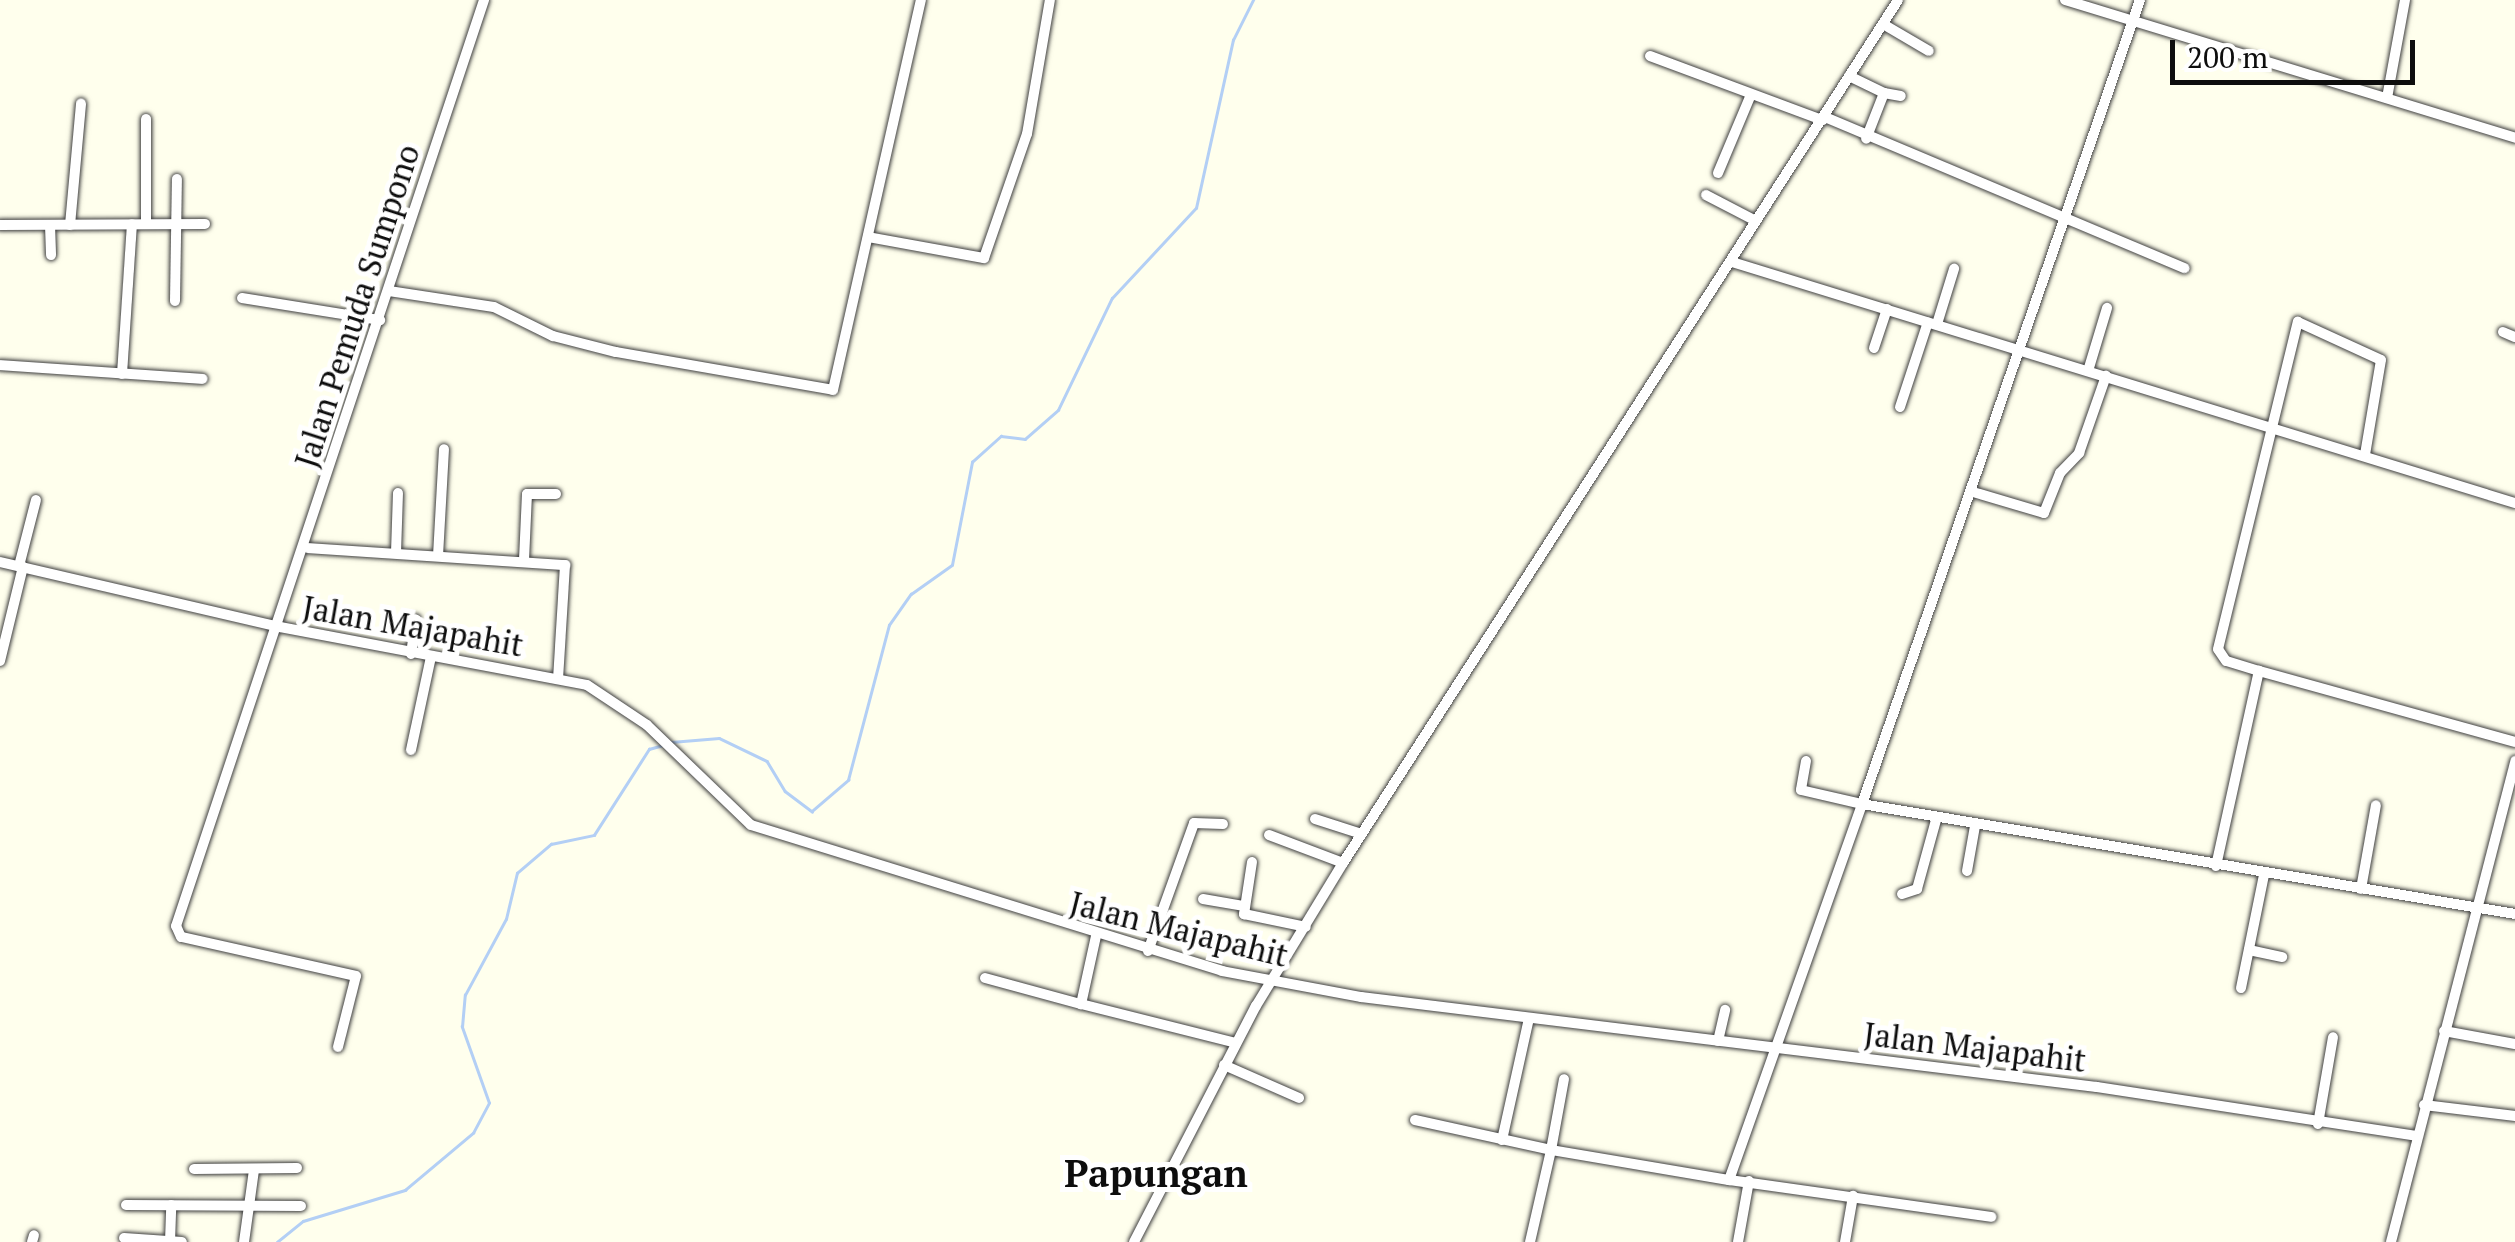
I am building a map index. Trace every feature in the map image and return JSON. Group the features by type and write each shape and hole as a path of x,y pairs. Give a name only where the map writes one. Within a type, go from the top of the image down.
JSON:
{"street":[{"name":"Jalan Pemuda Sumpono","path":"338,1047 352,974 176,932 308,548 484,0"},
{"path":"390,291 494,308 554,336 621,354 833,390 921,0"},
{"path":"868,237 984,258 1027,134 1050,0"},
{"path":"1134,1242 1236,1043 1343,863 1898,0"},
{"path":"2065,0 2515,138"},
{"path":"1730,1180 1772,1049 2069,218 2140,0"},
{"path":"2387,98 2405,0"},
{"path":"1883,24 1929,50"},
{"path":"1650,56 1750,97 1824,119 1866,140 2186,268"},
{"path":"1849,76 1884,93 1900,96"},
{"path":"1866,140 1884,93"},
{"path":"1718,172 1750,97"},
{"path":"70,225 82,104"},
{"path":"146,119 146,224"},
{"path":"176,301 177,179"},
{"path":"1706,195 1756,221"},
{"path":"122,374 132,224"},
{"path":"0,225 204,224"},
{"path":"50,225 52,255"},
{"path":"1732,262 2515,503"},
{"path":"1900,408 1954,269"},
{"path":"242,298 380,320"},
{"path":"2088,371 2107,308"},
{"path":"1874,348 1888,309"},
{"path":"2365,455 2381,360 2304,323 2295,325 2267,426 2218,649 2226,661 2515,742"},
{"path":"2502,332 2515,337"},
{"path":"0,365 202,379"},
{"path":"1973,492 2044,512 2060,474 2079,453 2106,376"},
{"path":"438,556 444,449"},
{"path":"396,553 398,492"},
{"path":"524,560 527,494 556,494"},
{"path":"0,661 36,500"},
{"path":"308,548 524,560 567,570 558,678"},
{"name":"Jalan Majapahit","path":"0,562 115,592 411,654 558,678 598,690 647,725 673,756 751,825 842,850 1096,936 1272,980 1529,1018 2096,1086 2318,1124 2416,1136"},
{"path":"411,654 416,619"},
{"path":"411,750 432,657"},
{"path":"2216,866 2259,671"},
{"path":"2390,1242 2515,760"},
{"path":"1806,762 1801,790 1936,820 2515,914"},
{"path":"2361,889 2376,805"},
{"path":"1316,819 1362,834"},
{"path":"1902,894 1916,889 1936,820"},
{"path":"1148,950 1194,823 1223,824"},
{"path":"1966,871 1975,826"},
{"path":"1269,835 1343,863"},
{"path":"1252,862 1244,906 1246,916 1306,927"},
{"path":"2241,988 2264,875"},
{"path":"1203,899 1244,906"},
{"path":"1081,1004 1096,936"},
{"path":"2249,950 2282,956"},
{"path":"985,978 1236,1043"},
{"path":"1718,1042 1724,1010"},
{"path":"1502,1140 1529,1018"},
{"path":"2444,1030 2515,1044"},
{"path":"2318,1124 2333,1037"},
{"path":"1224,1065 1299,1098"},
{"path":"1530,1242 1564,1079"},
{"path":"2424,1105 2515,1116"},
{"path":"1416,1120 1552,1150 1991,1217"},
{"path":"194,1169 296,1168"},
{"path":"244,1242 254,1208 254,1170"},
{"path":"1749,1181 1738,1241 1752,1242"},
{"path":"1846,1242 1853,1196"},
{"path":"170,1242 171,1205"},
{"path":"126,1206 301,1206"},
{"path":"124,1238 182,1242"}],"waterway":[{"path":"671,742 719,738 767,761 785,791 812,811 848,780 889,625 911,594 952,565 972,462 1001,436 1025,439 1058,410 1112,298 1196,208 1233,40 1253,0"},
{"path":"277,1242 303,1221 405,1190 473,1133 489,1103 462,1027 465,995 506,919 517,873 551,844 594,835 649,749 663,745"}],"district":[{"name":"Papungan","path":"1156,1174"}]}
